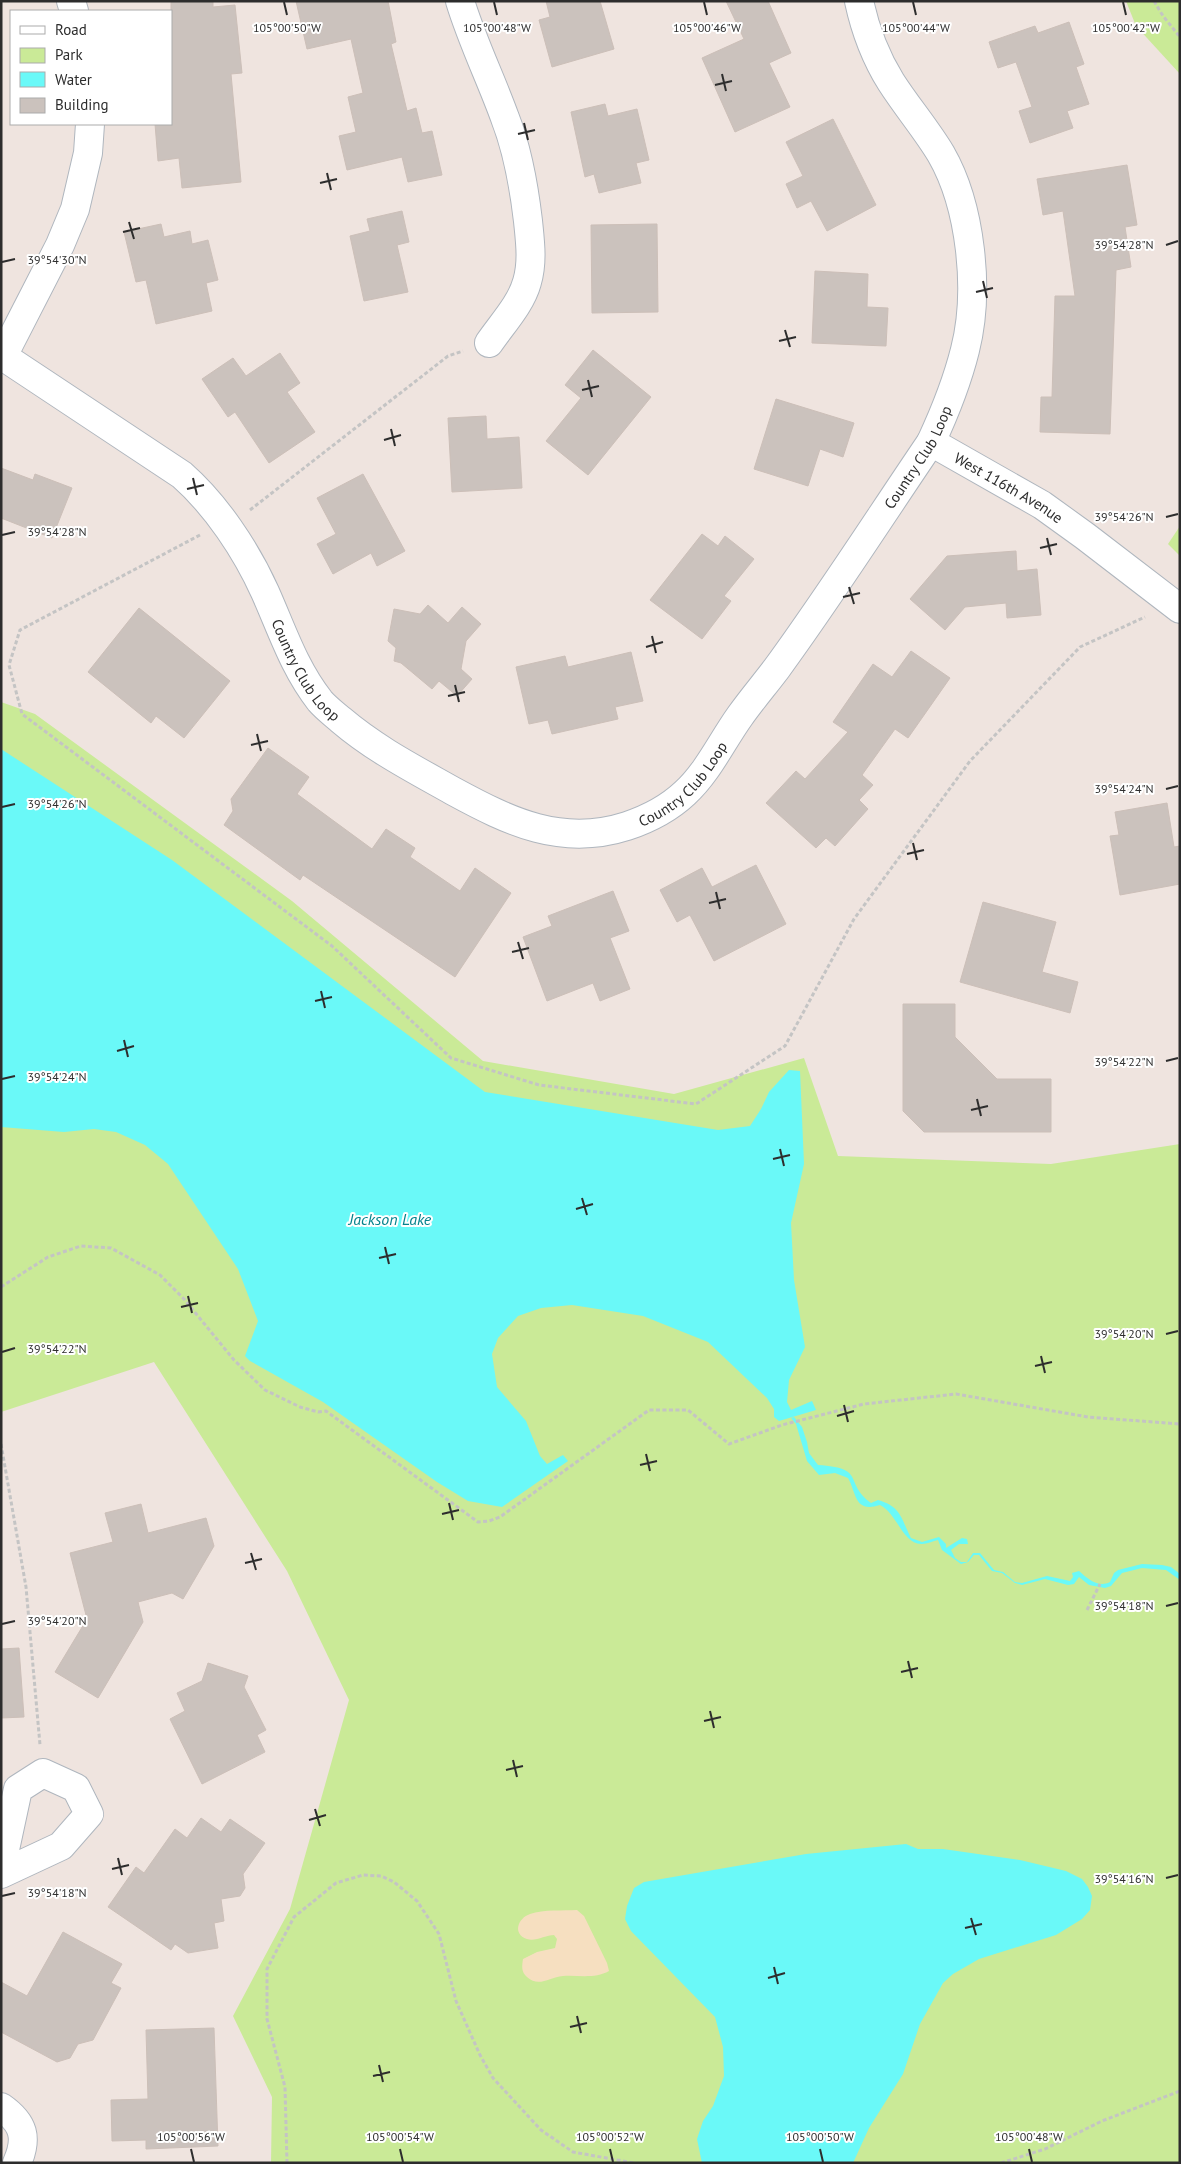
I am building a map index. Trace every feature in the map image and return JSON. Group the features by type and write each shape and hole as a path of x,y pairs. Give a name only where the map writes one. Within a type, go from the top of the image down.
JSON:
{"street":[{"path":"460,1 467,24 506,118 514,145 526,204 531,247 527,283 520,299 490,343"},
{"name":"Country Club Loop","path":"2,356 182,475 196,488 225,522 264,590 284,639 300,671 322,703 362,738 486,809 530,827 549,832 573,834 626,827 649,818 672,804 700,777 740,716 777,668 931,442 947,407 966,349 972,301 967,226 953,177 878,58 859,1"},
{"path":"2,356 60,245 75,209 88,153 90,125"},
{"name":"West 116th Avenue","path":"931,442 1042,505 1180,609"},
{"path":"1,1868 18,1789 43,1773 76,1788 89,1814 61,1846 1,1874"},
{"path":"1,2107 20,2125 24,2147 17,2163"}],"path":[{"path":"1154,1 1180,37"},
{"path":"1,1287 48,1258 81,1246 111,1248 160,1275 184,1299 234,1360 265,1390 300,1407 326,1412 478,1522 489,1521 503,1514 649,1410 688,1410 729,1444 782,1425 864,1404 956,1394 1088,1417 1180,1424"},
{"path":"1,1444 26,1587 43,1773"},
{"path":"1087,1610 1100,1584"},
{"path":"287,2163 285,2087 267,2019 267,1969 294,1917 336,1883 363,1875 381,1876 394,1882 417,1901 439,1934 456,2001 480,2055 493,2078 542,2130 573,2152 634,2163"},
{"path":"1001,2163 1045,2149 1102,2121 1180,2091"}],"green space":[{"path":"1126,1 1180,1 1180,74 1136,26"},
{"path":"1180,526 1180,556 1168,544"},
{"path":"1,702 35,714 292,901 483,1061 674,1094 804,1058 838,1156 1051,1164 1180,1144 1180,2163 271,2163 272,2097 233,2016 290,1909 349,1700 287,1571 154,1362 1,1412"}],"sand":[{"path":"577,1910 584,1916 609,1971 593,1976 563,1976 540,1982 531,1980 523,1971 523,1959 537,1952 555,1948 557,1939 554,1935 533,1940 522,1937 518,1930 520,1922 526,1916 535,1912"}],"water":[{"name":"Jackson Lake","path":"1,749 172,860 485,1092 718,1130 750,1126 769,1092 789,1070 800,1071 804,1164 791,1223 794,1280 805,1347 789,1380 787,1402 791,1410 812,1401 816,1410 779,1421 774,1417 774,1409 767,1398 708,1342 643,1316 572,1305 541,1308 518,1316 498,1338 492,1354 497,1387 526,1421 540,1456 547,1464 563,1455 568,1461 502,1507 468,1501 437,1482 323,1402 250,1361 245,1356 258,1321 238,1269 168,1164 145,1145 116,1132 94,1129 64,1132 1,1127"},
{"path":"794,1417 802,1427 809,1453 818,1465 843,1469 849,1473 858,1489 871,1503 878,1500 892,1506 900,1514 911,1538 922,1542 939,1537 946,1544 946,1548 962,1538 967,1539 968,1544 959,1544 951,1550 955,1558 961,1562 967,1562 973,1553 980,1553 994,1570 1003,1572 1015,1582 1022,1583 1047,1576 1070,1581 1073,1577 1072,1573 1079,1571 1093,1582 1106,1584 1110,1582 1114,1573 1118,1570 1142,1564 1171,1567 1180,1574 1180,1580 1166,1570 1142,1568 1122,1573 1111,1586 1105,1588 1089,1585 1079,1577 1074,1584 1068,1585 1045,1579 1022,1585 1015,1583 1002,1573 992,1571 979,1555 974,1555 968,1562 961,1564 942,1550 938,1540 926,1544 915,1543 905,1534 886,1509 880,1505 872,1507 861,1504 855,1496 848,1478 835,1473 819,1475 807,1461 796,1424 791,1418"},
{"path":"906,1844 918,1849 943,1849 1020,1860 1066,1871 1082,1879 1088,1887 1092,1896 1090,1910 1082,1919 1056,1935 979,1959 953,1974 943,1983 920,2024 903,2074 869,2128 853,2163 702,2163 697,2139 703,2121 713,2106 724,2076 723,2047 715,2017 631,1931 625,1919 627,1906 634,1888 644,1882 806,1854"}],"building":[{"path":"171,1 213,1 213,7 235,5 242,73 231,74 241,182 182,188 179,158 158,161 155,125 172,125"},
{"path":"296,1 388,1 396,42 391,44 407,111 416,108 422,133 432,131 442,175 408,182 402,157 347,170 339,136 356,132 348,97 363,93 351,39 307,49"},
{"path":"546,1 600,1 614,49 552,67 539,20 550,17"},
{"path":"726,1 768,1 791,53 769,63 790,107 735,132 702,58 744,39"},
{"path":"1069,22 1084,64 1076,67 1089,104 1067,111 1073,128 1030,143 1019,111 1032,107 1016,62 998,68 989,42 1035,26 1038,33"},
{"path":"605,104 608,116 637,109 649,160 636,163 641,183 599,193 594,174 585,177 571,112"},
{"path":"833,119 876,205 827,231 811,201 797,208 786,184 803,176 786,142"},
{"path":"1127,165 1137,225 1125,227 1131,267 1116,270 1110,434 1040,432 1041,397 1052,397 1055,296 1075,296 1063,211 1043,215 1037,179"},
{"path":"402,211 409,242 397,245 408,292 364,301 350,236 370,231 367,219"},
{"path":"161,224 164,237 190,231 192,244 208,240 218,280 206,283 212,311 156,324 146,280 136,282 124,232"},
{"path":"657,224 658,312 592,313 591,225"},
{"path":"815,271 868,274 867,307 888,308 886,346 812,343"},
{"path":"593,350 651,397 588,475 546,441 581,398 565,385"},
{"path":"280,353 300,383 287,392 315,432 269,463 235,412 228,417 202,379 233,358 246,376"},
{"path":"776,399 854,423 843,457 820,449 808,486 754,469"},
{"path":"486,416 487,439 519,437 522,488 452,492 448,418"},
{"path":"1,468 33,480 35,474 72,488 52,538 1,518"},
{"path":"363,474 405,551 377,566 371,553 333,574 317,544 336,534 317,498"},
{"path":"702,534 718,546 725,536 754,559 724,596 731,601 702,639 650,600"},
{"path":"1016,551 1017,571 1037,569 1041,615 1007,618 1006,603 965,607 945,630 910,599 947,556"},
{"path":"428,605 448,623 462,607 481,624 466,641 461,669 472,679 457,696 439,681 432,689 401,663 394,661 396,648 388,641 394,609 420,614"},
{"path":"139,608 230,681 184,738 156,716 151,723 88,672"},
{"path":"911,651 950,678 908,738 895,729 862,775 873,785 859,800 868,809 835,846 826,838 816,848 766,803 796,771 805,779 848,732 833,722 873,664 892,677"},
{"path":"631,652 643,701 615,707 618,719 552,734 548,720 529,724 516,667 565,656 568,667"},
{"path":"268,748 309,777 297,794 372,849 386,829 415,848 410,857 460,891 475,868 511,893 455,977 303,875 300,880 224,825 233,811 231,799"},
{"path":"1167,803 1174,847 1180,846 1180,884 1120,895 1110,836 1119,835 1115,812"},
{"path":"756,865 786,924 714,961 690,915 677,922 660,890 702,868 712,887"},
{"path":"613,891 629,931 610,938 630,989 600,1001 593,983 547,1001 523,937 552,926 548,916"},
{"path":"983,902 1056,922 1042,972 1078,982 1070,1013 960,982"},
{"path":"903,1004 955,1004 955,1037 997,1079 1051,1079 1051,1132 924,1132 903,1111"},
{"path":"141,1504 148,1533 206,1518 214,1546 183,1599 172,1593 138,1602 143,1622 98,1698 55,1672 87,1619 70,1553 113,1542 105,1513"},
{"path":"19,1648 24,1717 1,1718 1,1649"},
{"path":"208,1663 248,1676 244,1687 266,1730 257,1735 265,1752 202,1784 170,1719 185,1711 177,1693 202,1681"},
{"path":"201,1818 221,1832 230,1819 265,1843 243,1874 245,1888 240,1896 221,1899 224,1921 214,1923 218,1948 188,1953 175,1944 171,1950 108,1907 136,1867 144,1873 175,1829 187,1838"},
{"path":"63,1932 122,1964 111,1983 121,1988 93,2040 78,2044 70,2058 57,2062 1,2032 1,1982 27,1996"},
{"path":"214,2028 218,2146 146,2149 146,2140 112,2141 111,2100 148,2099 146,2030"}]}
